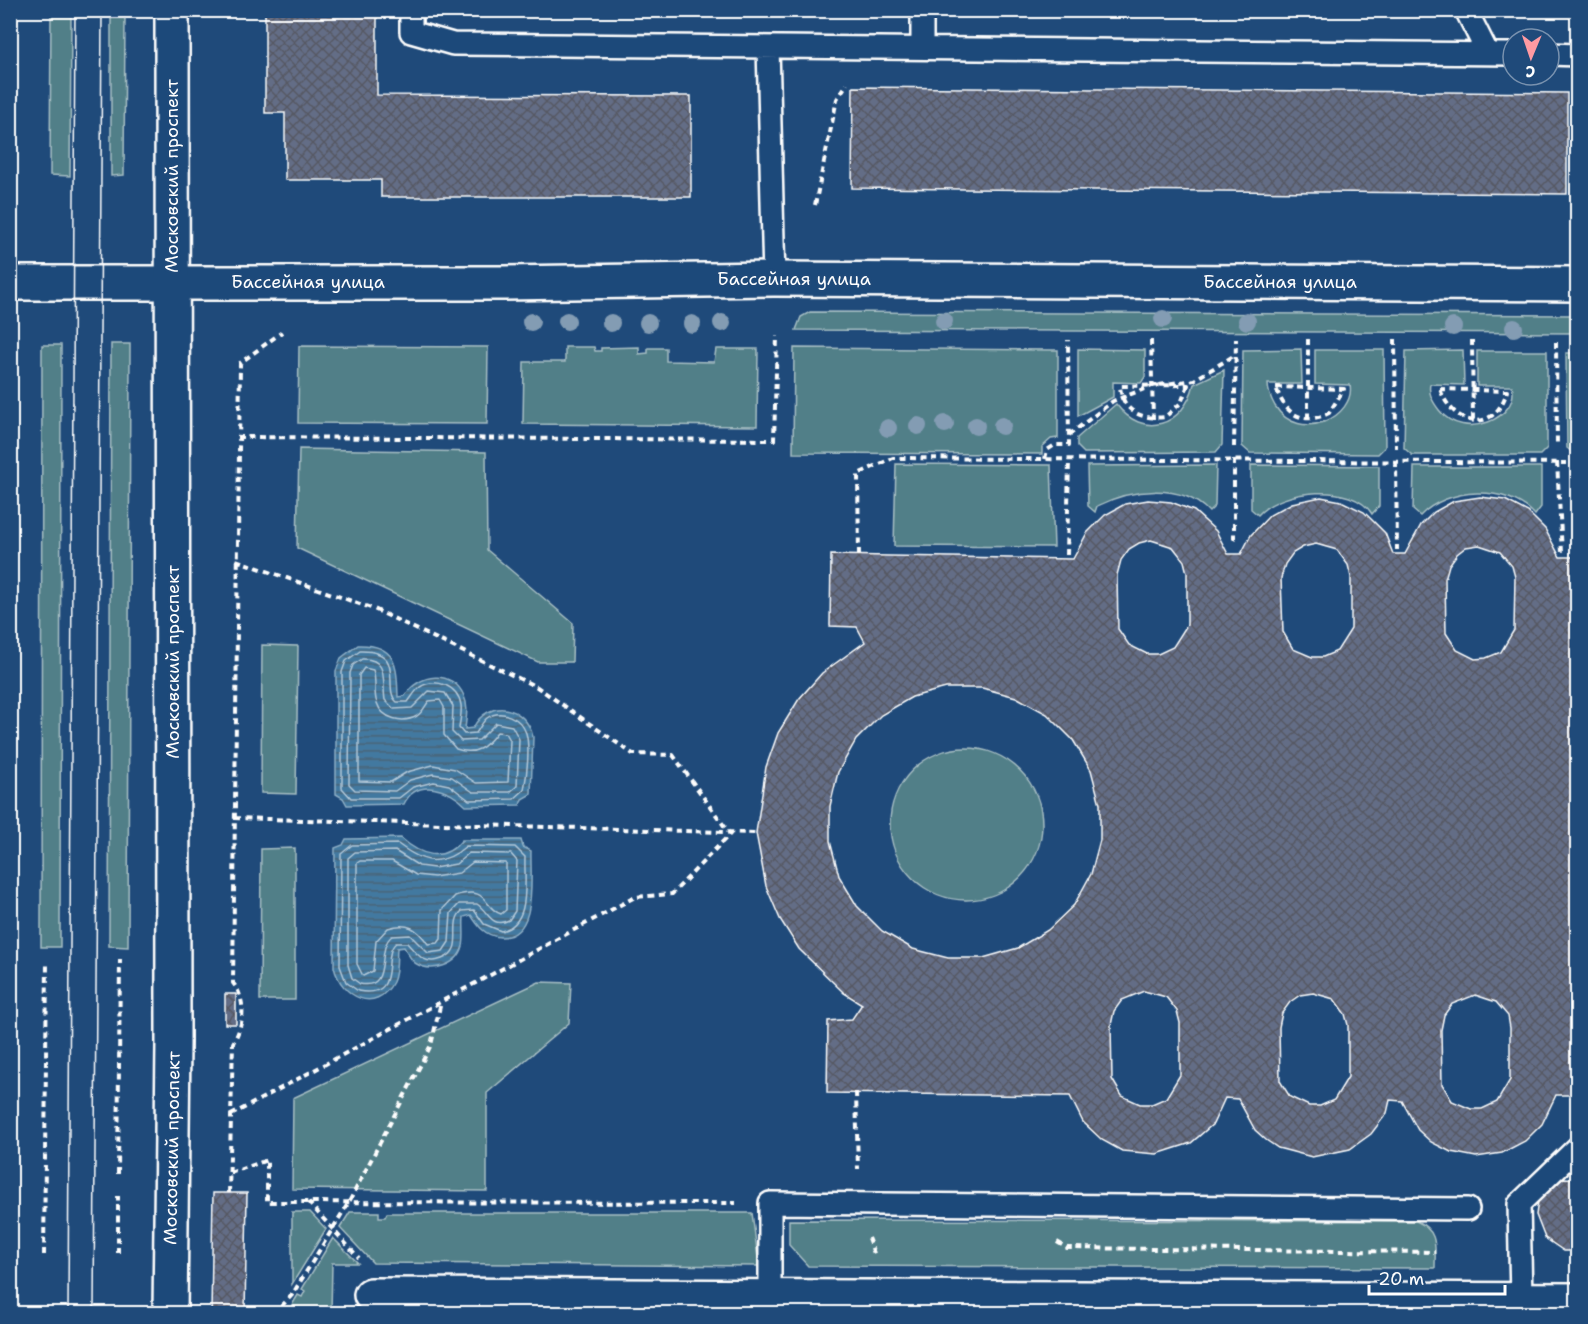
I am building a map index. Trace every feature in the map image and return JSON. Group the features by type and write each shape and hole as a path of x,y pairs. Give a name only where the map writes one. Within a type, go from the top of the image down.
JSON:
{"street":[{"name":"Московский проспект","path":"170,1314 173,1055 172,10"},
{"name":"Бассейная улица","path":"10,283 172,284 774,279 1578,284"},
{"path":"371,1295 1578,1299"}],"lane":[{"path":"411,10 411,32 453,44 1501,54"},
{"path":"922,10 922,48"},
{"path":"1466,10 1488,54"},
{"path":"1483,10 1488,54"},
{"path":"768,46 774,279"},
{"path":"1561,54 1578,54"},
{"path":"1521,1299 1520,1204 1578,1147"},
{"path":"770,1296 770,1203 1468,1209"}],"path":[{"path":"815,206 837,99 850,78 880,48"},
{"path":"229,1193 233,1043 241,1029 242,995 233,983 237,437 240,363 282,332"},
{"path":"237,437 774,440 777,336"},
{"path":"1234,447 1236,339"},
{"path":"1308,339 1308,420"},
{"path":"1395,339 1396,448"},
{"path":"1045,459 1047,450 1055,445 1069,445 1068,340"},
{"path":"1152,340 1153,419"},
{"path":"1472,340 1473,422"},
{"path":"1556,342 1557,447"},
{"path":"1069,435 1121,397 1152,386 1194,380 1235,355"},
{"path":"1188,385 1185,396 1175,411 1165,417 1153,419 1132,413 1121,397 1120,386 1152,386 1188,385"},
{"path":"1276,387 1344,389 1329,413 1308,420 1291,414 1283,404 1276,387"},
{"path":"1440,389 1473,390 1507,391 1505,400 1493,415 1473,422 1455,416 1447,406 1440,389"},
{"path":"859,555 858,474 893,458 1578,462"},
{"path":"1067,555 1069,460"},
{"path":"1234,460 1234,542"},
{"path":"1396,461 1397,550"},
{"path":"1557,462 1562,553"},
{"path":"236,560 374,609 537,687 633,754 674,755 730,834"},
{"path":"234,818 756,833"},
{"path":"231,1115 635,897 672,894 730,834"},
{"path":"118,1174 120,959"},
{"path":"44,1255 47,962"},
{"path":"274,1314 292,1295 349,1202 431,1045 441,1002"},
{"path":"856,1092 860,1220 879,1266 881,1297"},
{"path":"230,1173 267,1160 267,1202 770,1203"},
{"path":"118,1196 118,1252"},
{"path":"308,1202 363,1262 371,1295"},
{"path":"1000,1206 1067,1248 1435,1252"}],"green space":[{"path":"51,11 71,11 70,176 50,175"},
{"path":"111,11 125,11 124,175 111,176"},
{"path":"810,312 1577,315 1578,333 796,330 801,317"},
{"path":"111,344 130,344 128,947 109,946"},
{"path":"42,345 61,345 60,947 41,947"},
{"path":"299,346 488,347 487,424 298,423"},
{"path":"565,347 594,347 595,351 601,351 601,348 639,347 639,354 648,353 648,348 666,348 666,361 714,362 716,349 758,349 757,426 523,424 524,362 565,362"},
{"path":"794,348 1058,350 1058,438 1051,439 1042,447 1042,454 793,453"},
{"path":"1078,349 1145,350 1145,377 1141,383 1113,382 1113,397 1078,416"},
{"path":"1301,349 1302,384 1268,384 1268,387 1275,406 1286,418 1298,424 1311,425 1335,416 1350,396 1350,385 1315,384 1315,350 1384,350 1385,447 1378,454 1250,453 1242,446 1243,350"},
{"path":"1463,350 1464,385 1430,384 1432,398 1439,410 1450,420 1462,425 1488,422 1499,416 1508,407 1512,397 1512,386 1477,386 1477,351 1547,351 1547,448 1540,455 1412,455 1404,448 1406,351"},
{"path":"1566,353 1577,353 1577,456 1567,448"},
{"path":"1224,370 1222,445 1216,452 1084,453 1077,446 1077,438 1116,404 1138,422 1150,425 1161,423 1172,418 1181,410 1194,384"},
{"path":"299,449 486,452 487,550 573,623 572,662 538,662 297,548"},
{"path":"896,464 1051,465 1054,547 894,546"},
{"path":"1216,465 1215,506 1209,512 1198,502 1184,496 1155,491 1110,500 1097,506 1095,512 1088,506 1087,466"},
{"path":"1251,465 1379,466 1379,506 1372,514 1363,504 1349,497 1334,493 1316,493 1283,499 1258,515 1251,509"},
{"path":"1414,467 1541,467 1541,507 1535,515 1523,505 1509,498 1477,493 1445,499 1420,516 1413,510"},
{"path":"262,645 298,646 296,794 261,793"},
{"path":"966,748 995,753 1020,770 1037,795 1042,824 1037,853 1020,878 995,895 966,900 937,895 912,878 895,853 890,824 895,795 912,770 937,753"},
{"path":"295,848 295,1000 260,1000 261,849"},
{"path":"539,982 571,983 569,1023 487,1093 487,1191 292,1189 293,1098"},
{"path":"292,1212 310,1212 326,1229 292,1284"},
{"path":"350,1212 379,1212 379,1217 385,1217 387,1213 752,1213 759,1266 373,1263 340,1228"},
{"path":"789,1220 1416,1221 1429,1229 1432,1234 1435,1246 1435,1268 808,1266 789,1245"},
{"path":"333,1238 358,1263 332,1263 331,1313 292,1313 292,1305 298,1295 302,1297 305,1291 302,1289"}],"water":[{"path":"358,645 381,648 388,653 395,667 398,697 405,696 418,682 426,679 435,677 452,681 459,687 466,700 465,729 473,728 480,718 497,709 515,712 523,718 533,737 531,794 522,799 520,805 466,806 443,791 425,788 410,796 404,804 347,805 343,798 336,794 336,671 341,658"},
{"path":"401,838 416,849 432,854 447,852 462,840 521,840 523,847 531,851 531,889 527,917 512,935 500,937 479,927 471,915 464,917 463,946 456,958 444,966 429,968 422,966 413,961 404,947 397,948 395,978 386,992 378,998 369,1000 360,998 351,994 344,987 334,967 335,848 343,845 346,839"}],"building":[{"path":"265,10 377,10 377,95 691,96 691,197 381,197 381,180 285,180 285,113 265,113"},
{"path":"853,87 1567,93 1567,194 852,188"},
{"path":"1321,497 1341,501 1364,512 1385,533 1393,554 1405,554 1421,525 1434,512 1454,501 1480,497 1505,500 1528,512 1545,529 1560,557 1578,557 1578,1095 1556,1095 1542,1124 1525,1141 1502,1153 1476,1157 1451,1152 1431,1142 1418,1130 1402,1101 1390,1100 1387,1113 1371,1134 1350,1149 1312,1157 1278,1148 1266,1140 1255,1130 1238,1099 1225,1098 1213,1124 1191,1143 1157,1154 1122,1151 1102,1140 1083,1122 1070,1096 827,1093 828,1021 852,1019 862,1004 844,993 799,949 780,919 766,886 756,833 766,767 778,733 799,699 822,673 865,642 857,627 830,626 831,555 1073,559 1087,533 1105,515 1125,504 1148,500 1171,502 1194,511 1216,531 1228,554 1241,554 1251,535 1270,515 1292,503","holes":["1151,540 1173,547 1184,561 1187,573 1187,625 1173,647 1158,654 1147,654 1129,645 1118,629 1117,575 1121,560 1129,549","1316,544 1337,550 1348,565 1351,577 1351,629 1337,651 1323,657 1312,657 1293,649 1283,632 1281,578 1285,564 1293,553 1303,547","1479,545 1500,552 1512,566 1515,577 1514,630 1501,652 1486,658 1475,659 1457,650 1446,633 1445,579 1449,565 1466,547","946,688 982,688 1016,697 1047,714 1073,740 1091,770 1100,804 1100,840 1091,874 1074,905 1048,930 1018,948 983,958 948,958 913,949 882,931 857,906 839,876 830,841 830,806 838,772 856,740 881,715 912,697","1144,991 1166,997 1177,1011 1180,1023 1180,1075 1166,1098 1152,1104 1140,1104 1122,1096 1112,1079 1111,1025 1114,1011 1122,1000","1313,993 1334,999 1345,1014 1348,1025 1348,1077 1334,1100 1320,1106 1309,1106 1290,1097 1280,1081 1279,1027 1282,1013 1290,1002 1300,995","1475,995 1496,1002 1508,1016 1510,1080 1497,1102 1482,1109 1471,1109 1452,1101 1442,1084 1441,1030 1444,1015 1452,1004"]},
{"path":"225,994 236,994 236,1024 225,1024"},
{"path":"1564,1178 1578,1179 1578,1251 1564,1251 1545,1238 1536,1215 1538,1201 1546,1188"},
{"path":"213,1193 247,1193 245,1314 211,1314"}],"tram line":[{"path":"68,1314 75,10"},
{"path":"94,1314 102,10"}]}
